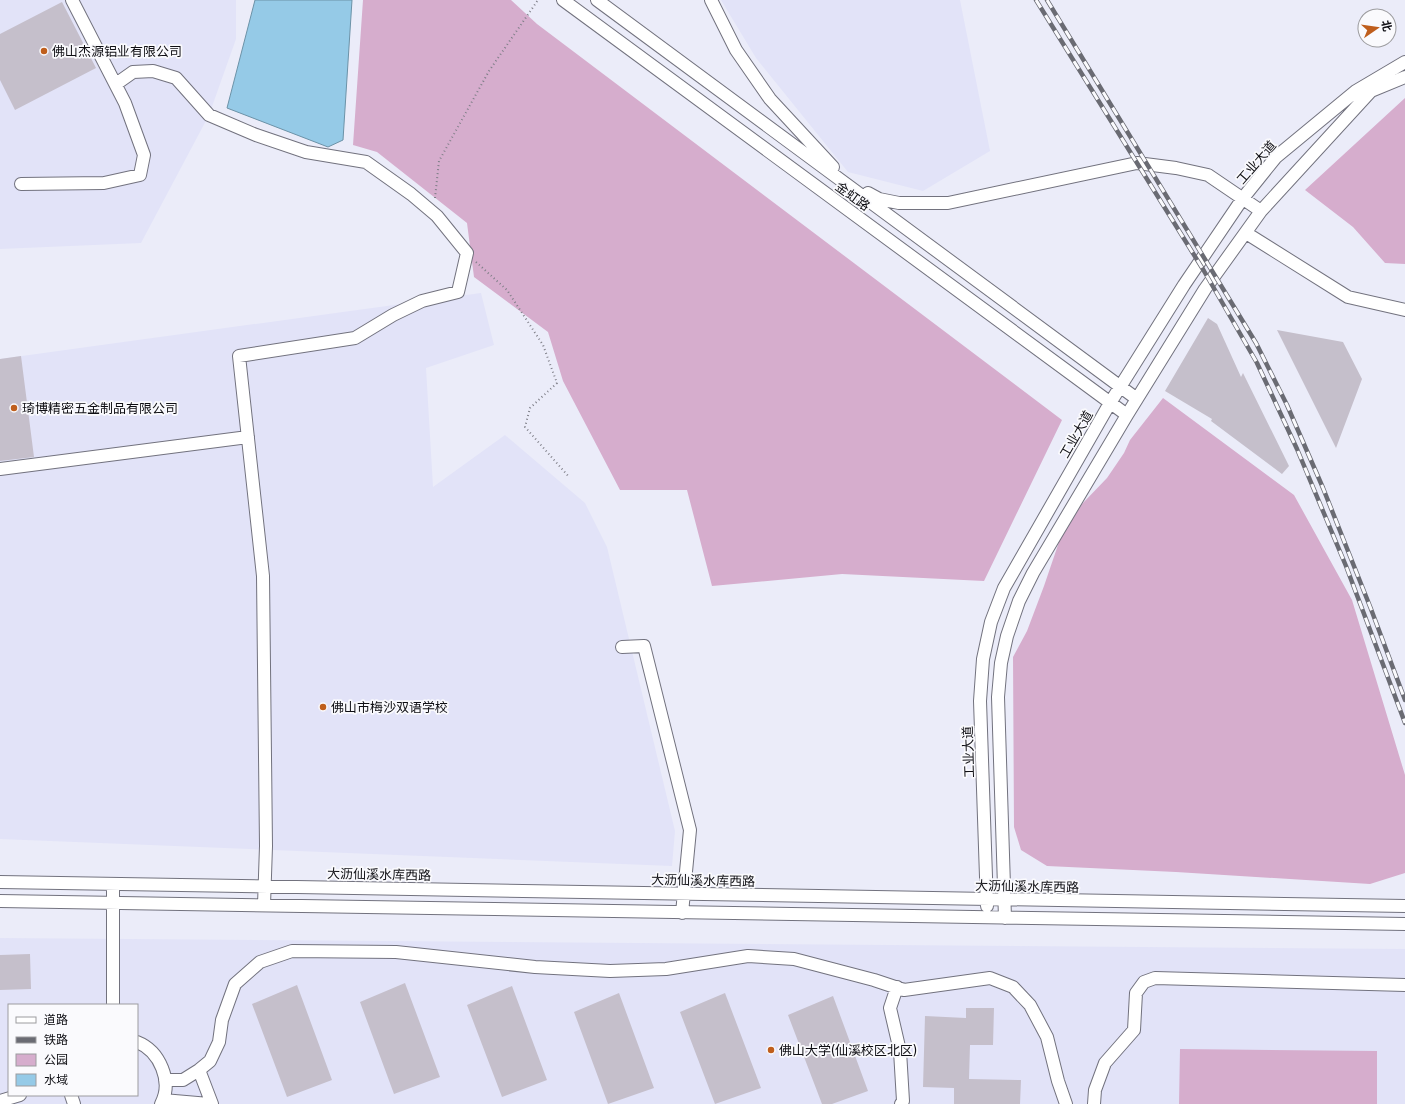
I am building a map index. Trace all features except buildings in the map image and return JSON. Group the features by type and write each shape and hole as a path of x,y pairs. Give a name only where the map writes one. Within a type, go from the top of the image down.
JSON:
{"street":[{"path":"21,184 104,183 140,175 144,155 125,103 72,0"},
{"name":"金虹路","path":"563,0 1127,415"},
{"name":"金虹路","path":"597,0 1137,399"},
{"path":"711,0 736,50 770,99 847,184 879,199 899,203 948,203 1137,164 1176,168 1208,175 1261,212"},
{"name":"工业大道","path":"988,917 980,701 983,659 991,622 1004,588 1110,403 1184,285 1243,198 1276,157 1356,91 1405,62"},
{"path":"116,84 133,72 153,71 176,78 209,115 256,135 306,152 366,162 411,194 433,212 467,253 458,292 422,301 394,315 355,338 239,356 263,576 266,846 264,905"},
{"path":"1005,918 998,697 1007,636 1019,601 1033,572 1127,415 1205,289 1261,212 1371,91 1405,77"},
{"path":"1246,233 1348,297 1405,310"},
{"path":"0,469 248,437"},
{"path":"622,646 644,646 690,830 682,913"},
{"name":"大沥仙溪水库西路","path":"0,882 1405,906"},
{"path":"113,884 113,1004"},
{"path":"0,901 1405,924"},
{"path":"165,1080 183,1080 210,1061 219,1042 222,1020 235,984 260,962 292,952 396,952 535,967 610,971 666,969 748,956 794,959 904,990 990,978 1013,987 1030,1005 1047,1037 1058,1081 1066,1104"},
{"path":"1092,1104 1095,1090 1105,1063 1134,1030 1136,992 1144,982 1155,978 1405,985"},
{"path":"897,987 890,1008 900,1051 903,1101 901,1104"},
{"path":"138,1042 143,1044 155,1055 163,1069 165,1080 162,1102 209,1104"},
{"path":"199,1070 212,1104"},
{"path":"0,1101 17,1096"}],"path":[{"path":"433,212 439,161 489,71 538,0"},
{"path":"467,253 507,290 543,345 557,383 530,408 525,427 569,477"}],"shaded area":[{"path":"0,0 236,0 236,39 209,115 141,243 0,249"},
{"path":"721,0 960,0 990,151 923,191 848,172 756,58"},
{"name":"佛山市梅沙双语学校","path":"481,293 494,345 426,368 433,487 505,435 585,503 607,547 675,831 672,866 0,839 0,359"},
{"name":"佛山大学(仙溪校区北区)","path":"0,938 1405,949 1405,1104 0,1104"}],"green space":[{"path":"363,0 511,0 537,24 1062,420 984,581 842,574 712,586 687,490 620,490 563,381 548,332 474,277 467,223 377,152 353,145"},
{"path":"1405,98 1405,264 1385,263 1353,227 1305,190"},
{"path":"1163,398 1294,495 1352,600 1405,775 1405,873 1370,884 1047,866 1021,850 1014,827 1013,657 1027,631 1060,539 1082,504 1107,478 1124,453 1130,440"},
{"path":"1180,1049 1377,1051 1377,1104 1179,1104"}],"water":[{"path":"255,0 352,0 343,140 328,147 227,108"}],"railway":[{"path":"1036,0 1204,271 1257,363 1297,449 1346,566 1405,723"},
{"path":"1047,0 1256,343 1287,405 1323,488 1405,700"}],"place":[{"name":"佛山杰源铝业有限公司","path":"44,51"},
{"name":"琦博精密五金制品有限公司","path":"14,408"},
{"name":"佛山市梅沙双语学校","path":"323,707"},
{"name":"佛山大学(仙溪校区北区)","path":"771,1050"}]}
